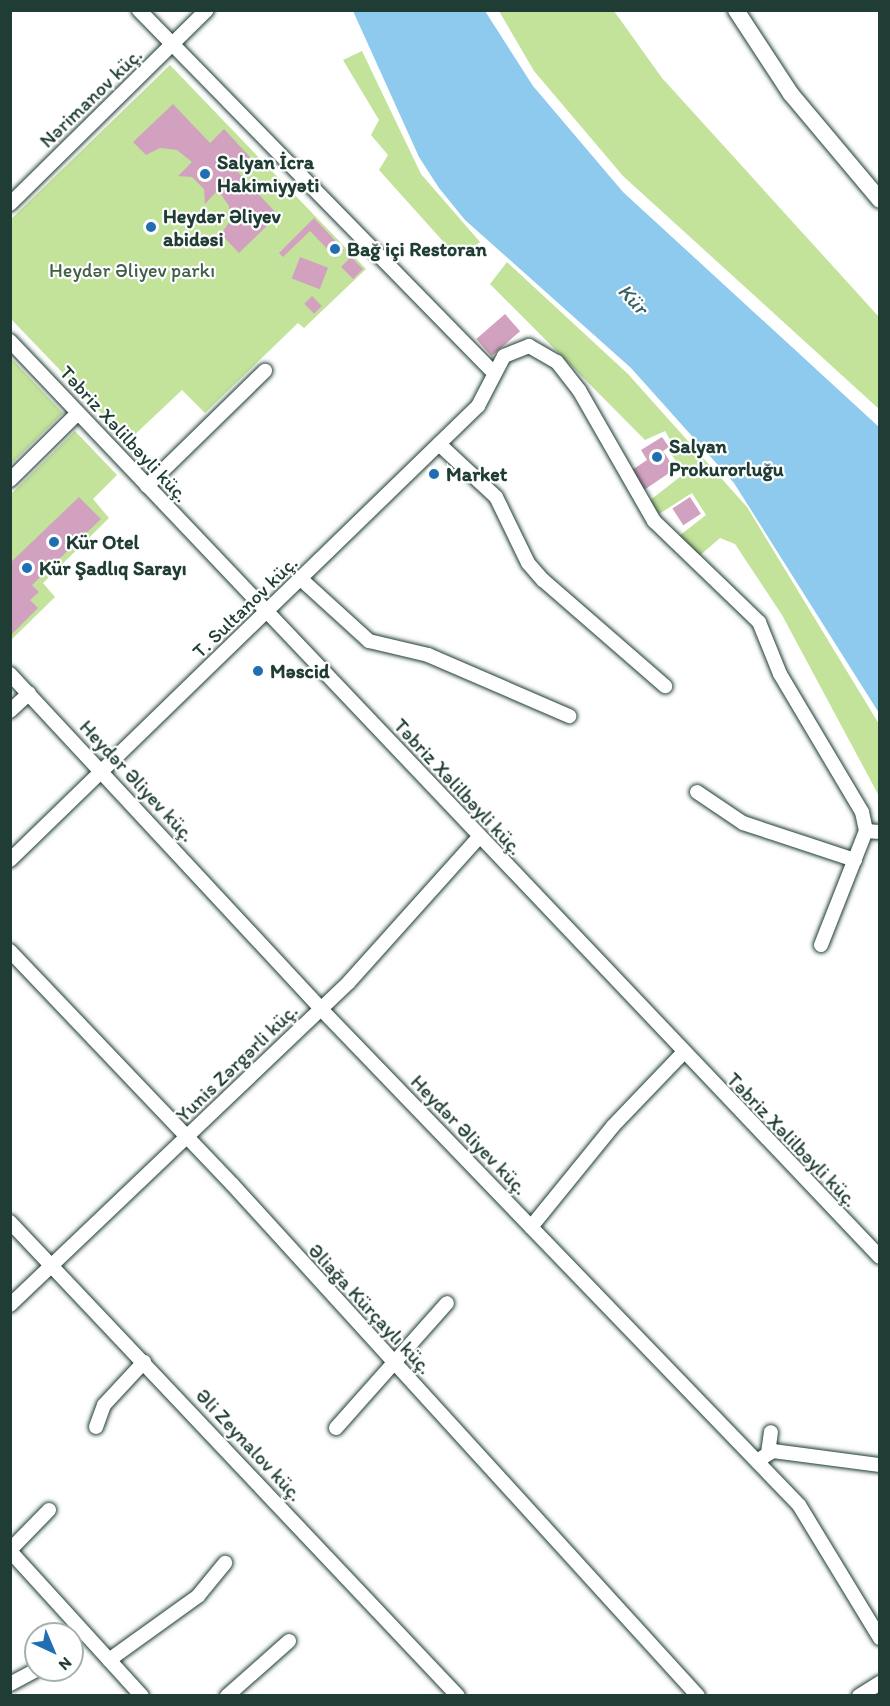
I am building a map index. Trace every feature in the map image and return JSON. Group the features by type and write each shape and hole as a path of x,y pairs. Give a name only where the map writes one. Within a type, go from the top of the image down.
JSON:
{"street":[{"path":"139,10 492,371 510,351 529,346 563,370 654,520 759,622 791,695 873,832 855,860 821,945"},
{"name":"Nərimanov küç.","path":"10,204 207,10"},
{"path":"736,10 791,94 879,200"},
{"name":"Təbriz Xəlilbəyli küç.","path":"10,341 879,1257"},
{"path":"147,486 265,371"},
{"name":"T. Sultanov küç.","path":"10,860 268,614 478,406 492,371"},
{"path":"10,480 78,413"},
{"path":"439,444 496,497 528,562 543,580 665,686"},
{"path":"302,580 369,641 428,655 568,716"},
{"name":"Heydər Əliyev küç.","path":"10,674 321,1009 531,1227 763,1457 814,1524 879,1638"},
{"path":"10,711 29,693"},
{"path":"697,792 743,823 855,860"},
{"name":"Yunis Zərgərli küç.","path":"10,1305 321,1009 404,926 479,837"},
{"name":"Əliağa Kürçaylı küç.","path":"10,951 188,1136 698,1695"},
{"path":"531,1227 636,1100 683,1053"},
{"name":"Əli Zeynalov küç.","path":"10,1222 458,1695"},
{"path":"336,1428 447,1302"},
{"path":"96,1427 104,1405 144,1362"},
{"path":"771,1432 763,1457 879,1465"},
{"path":"49,1510 10,1551 67,1622"},
{"path":"110,1660 198,1596 225,1563"},
{"path":"84,1640 110,1660 142,1695"},
{"path":"227,1695 289,1641"},
{"path":"10,1684 24,1676"},
{"path":"859,1695 879,1683"}],"green space":[{"path":"499,11 614,11 662,78 879,317 879,409 623,176 534,71"},
{"path":"362,51 421,174 480,242 458,258 379,170 388,155 371,135 379,120 343,60"},
{"name":"Heydər Əliyev parkı","path":"170,65 366,269 304,328 298,323 205,413 182,390 128,441 11,319 11,219"},
{"path":"507,262 628,374 747,507 879,724 879,796 782,615 735,544 720,538 698,557 679,536 706,515 692,493 659,514 649,501 685,473 670,453 674,447 665,431 645,440 490,284"},
{"path":"11,358 63,413 11,464"},
{"path":"75,431 117,475 93,499 109,518 43,583 55,597 11,640 11,494"}],"water":[{"name":"Kür","path":"353,11 485,11 533,86 623,192 879,427 879,713 734,483 631,368 465,220 439,188 419,157"}],"building":[{"path":"173,104 210,143 224,129 250,157 236,170 278,215 239,253 221,234 230,221 229,206 218,190 205,204 204,189 192,177 178,176 192,162 177,150 160,148 146,155 133,142"},
{"path":"314,218 344,250 336,258 310,231 283,257 279,253"},
{"path":"300,257 328,268 320,289 292,278"},
{"path":"351,257 363,269 353,279 341,267"},
{"path":"312,296 322,306 314,314 304,304"},
{"path":"505,314 520,331 491,356 476,339"},
{"path":"662,437 669,447 663,451 675,469 644,490 632,470 647,460 641,450"},
{"path":"79,497 101,519 32,585 39,592 30,600 38,608 12,634 10,563"},
{"path":"690,497 701,514 683,525 672,508"}],"place":[{"name":"Salyan İcra Hakimiyyəti","path":"205,174"},
{"name":"Heydər Əliyev abidəsi","path":"151,227"},
{"name":"Bağ içi Restoran","path":"335,249"},
{"name":"Salyan Prokurorluğu","path":"657,457"},
{"name":"Market","path":"434,474"},
{"name":"Kür Otel","path":"54,542"},
{"name":"Kür Şadlıq Sarayı","path":"27,568"},
{"name":"Məscid","path":"258,671"}]}
